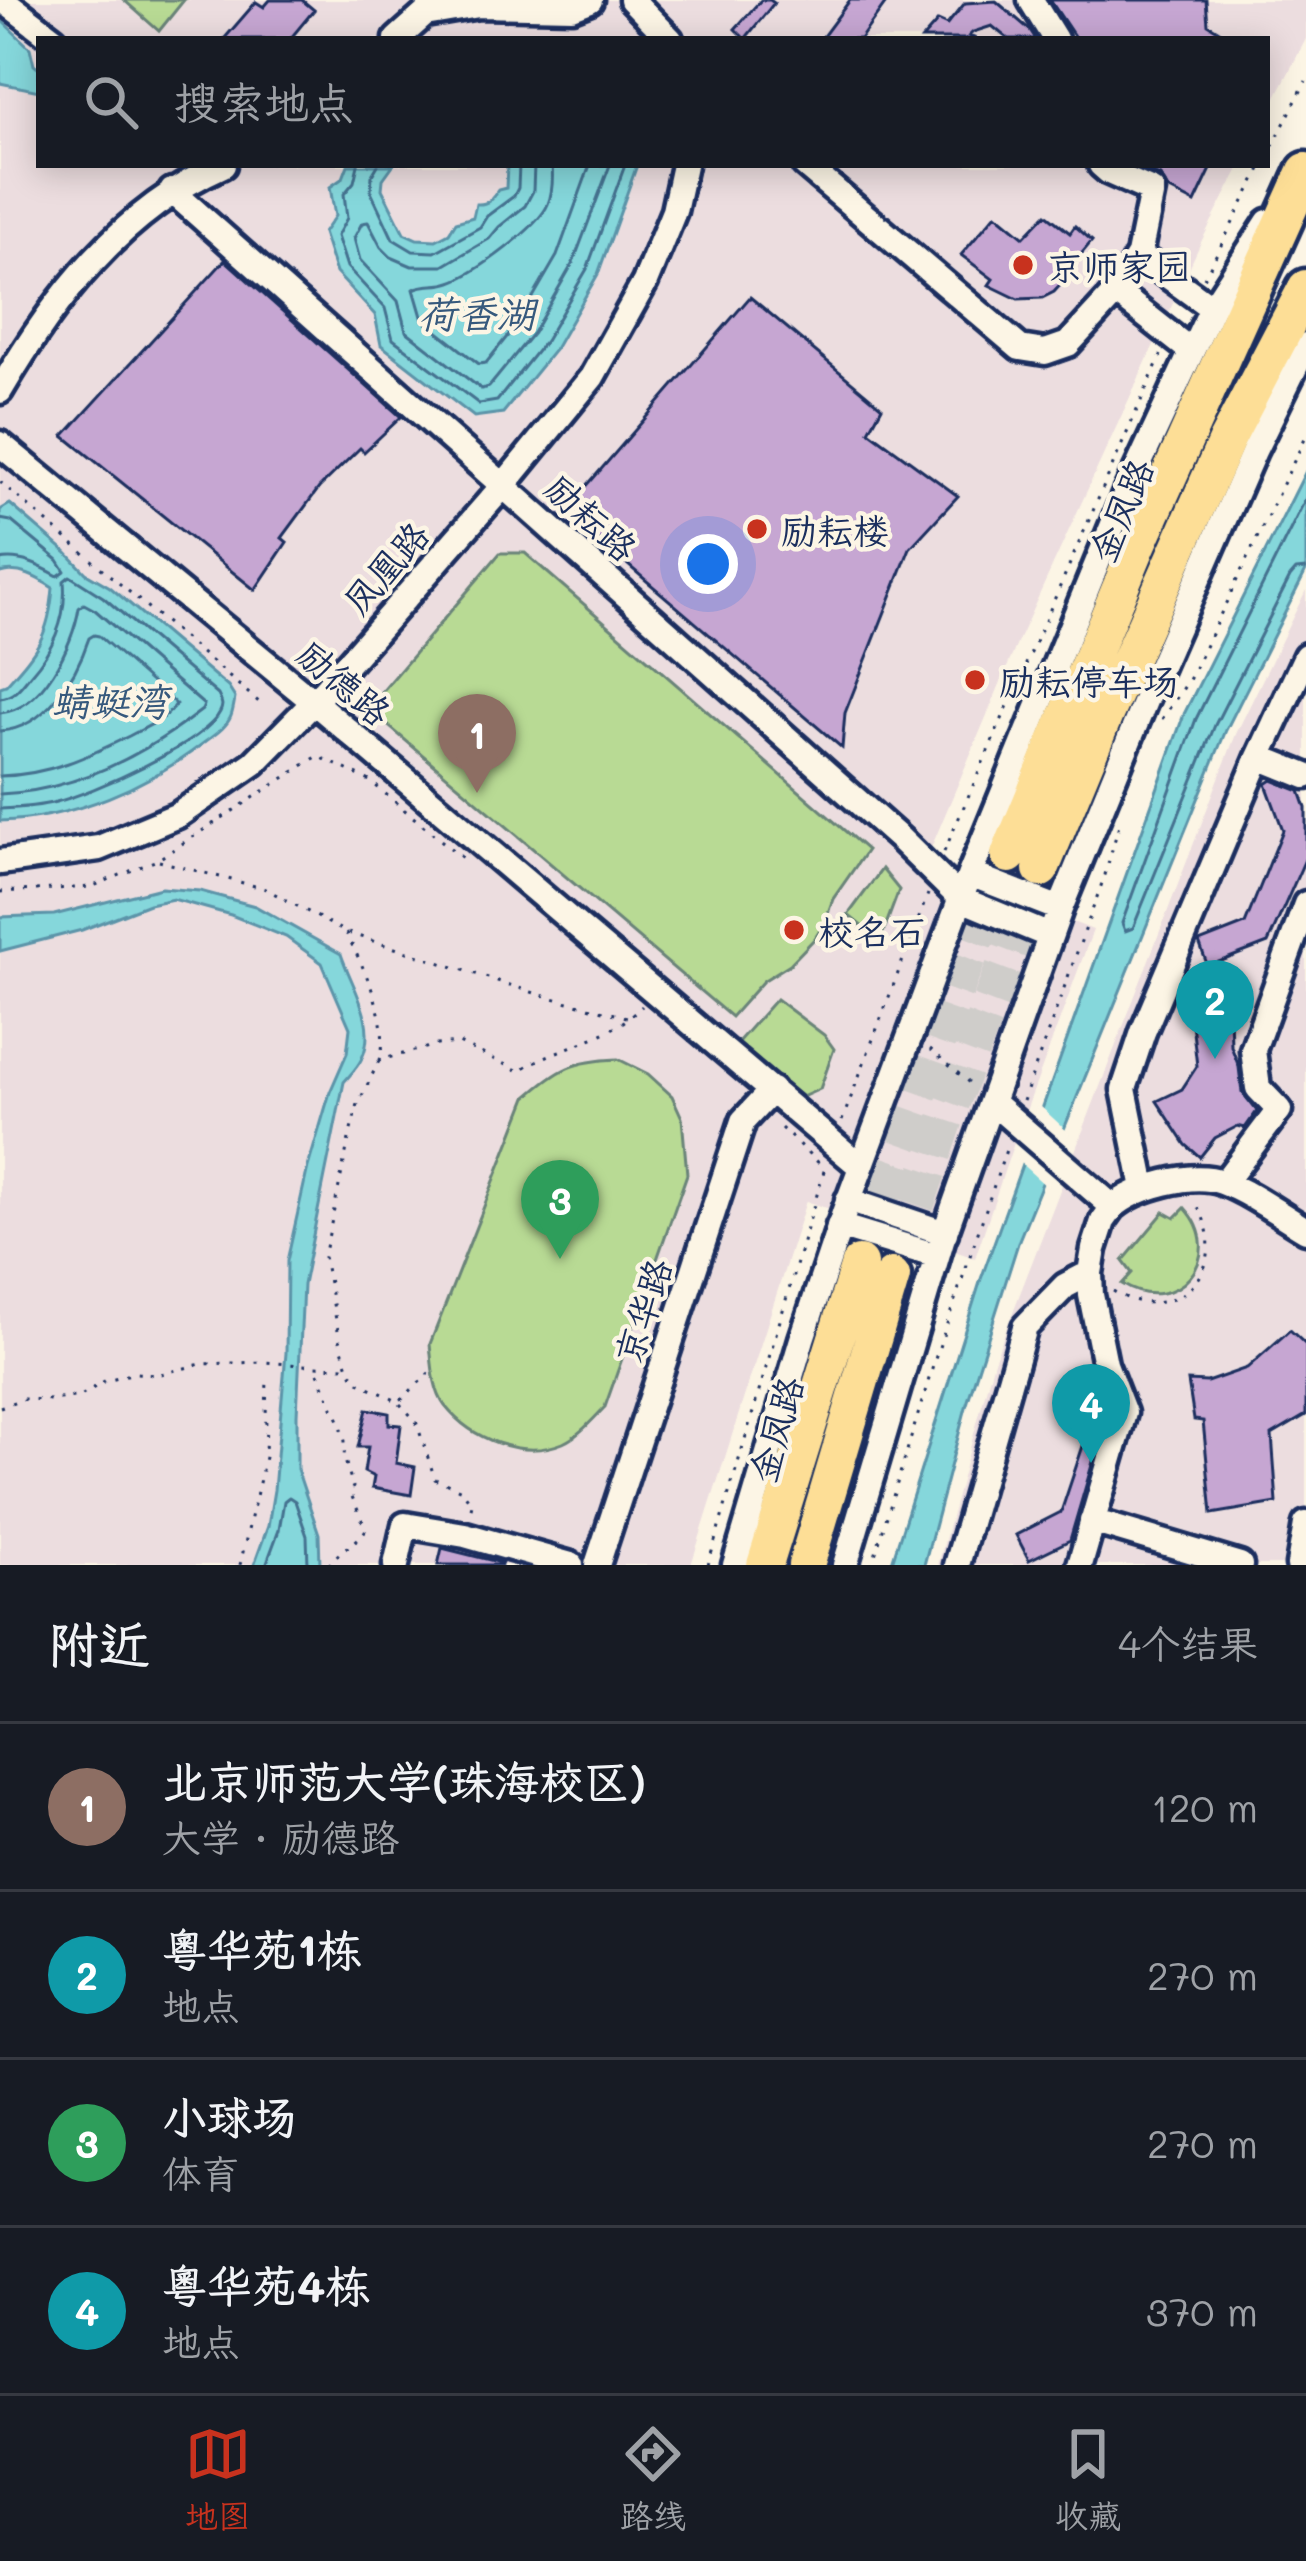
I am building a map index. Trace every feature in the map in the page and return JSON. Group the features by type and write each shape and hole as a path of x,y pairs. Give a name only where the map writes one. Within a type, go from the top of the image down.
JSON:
{"highway":[{"name":"金凤路","path":"1306,168 1138,545 1025,862 1103,717 1226,441 1306,288"},
{"name":"金凤路","path":"765,1565 875,1270 806,1565"}],"street":[{"path":"3,0 50,36"},
{"path":"400,36 425,14 479,5 572,7 590,0"},
{"path":"632,0 667,36"},
{"path":"1031,0 1053,36"},
{"path":"0,391 26,345 83,271 135,219 214,168"},
{"name":"凤凰路","path":"0,862 99,848 178,815 254,763 314,702 592,377 645,282 674,211 683,168"},
{"path":"809,168 1020,348 1046,352 1068,344 1116,292 1139,255 1152,191 1104,168"},
{"name":"金凤路","path":"735,1565 839,1226 970,874 1116,517 1191,351 1212,308 1306,168"},
{"name":"励耘路","path":"172,191 961,899"},
{"path":"1139,255 1212,308"},
{"path":"1116,292 1191,351"},
{"path":"845,1565 941,1245 1060,909 1254,451 1306,344"},
{"name":"励德路","path":"0,443 314,702 765,1098 860,1166"},
{"path":"1144,1187 1124,1089 1143,1032 1306,656"},
{"path":"1259,757 1306,776"},
{"path":"970,874 1060,909"},
{"path":"961,899 1050,936"},
{"path":"1224,1183 1279,1110 1258,1088 1253,1050 1306,904"},
{"name":"京华路","path":"597,1565 742,1121 765,1098"},
{"path":"992,1102 1113,1207"},
{"path":"1080,1565 1124,1414 1105,1364 1090,1295 1099,1233 1113,1207 1144,1187 1207,1179 1224,1183 1306,1230"},
{"path":"848,1200 941,1245"},
{"path":"839,1226 941,1245"},
{"path":"957,1565 1025,1327 1065,1286 1090,1273"},
{"path":"1092,1521 1240,1565"},
{"path":"1299,1565 1306,1525"},
{"path":"396,1565 405,1526 465,1535 572,1565"}],"path":[{"path":"1270,151 1306,81"},
{"path":"1210,267 1261,168"},
{"path":"708,1565 824,1168 936,872 1166,345"},
{"path":"1154,731 1189,680 1306,436"},
{"path":"0,482 260,703"},
{"path":"0,892 91,887 157,860 318,756 370,781 479,872"},
{"path":"872,1565 944,1335 1105,875 1123,810"},
{"path":"157,860 266,889 345,932 541,995 631,1018 595,1040 519,1071 459,1043 380,1060"},
{"path":"345,932 371,986 385,1042 358,1104 324,1258 341,1346 357,1381 399,1402 416,1421 435,1479 462,1490 472,1504 465,1535"},
{"path":"911,1032 992,1102"},
{"path":"765,1098 824,1168"},
{"path":"1090,1273 1117,1294 1149,1304 1166,1302 1195,1284 1205,1270 1211,1238 1196,1203 1175,1182"},
{"path":"0,1407 22,1400 81,1396 106,1380 201,1364 348,1367"},
{"path":"315,1366 341,1425 350,1492 366,1529 329,1565"},
{"path":"399,1402 432,1370"},
{"path":"240,1565 265,1456 267,1377"}],"shaded area":[{"path":"0,0 1306,0 1306,39 1270,108 1270,36 36,36 36,168 1239,168 1019,639 931,848 967,881 1093,930 975,1258 806,1201 691,1565 0,1565"},
{"path":"1306,590 1306,1565 938,1565 994,1361 1236,734"}],"green space":[{"path":"124,0 184,0 159,31"},
{"path":"500,553 525,553 867,850 833,899 815,938 790,964 763,981 731,1017 378,717 375,700"},
{"path":"882,869 899,890 880,941 848,915"},
{"path":"776,999 824,1035 834,1049 820,1089 802,1097 737,1043"},
{"path":"618,1059 648,1074 672,1096 682,1118 687,1174 605,1407 563,1443 531,1449 498,1443 469,1428 445,1406 430,1344 527,1097 568,1068"},
{"path":"1185,1208 1197,1226 1201,1245 1199,1262 1190,1277 1161,1293 1122,1284 1132,1273 1123,1261 1164,1212 1175,1218"}],"water":[{"path":"0,19 30,48 36,90 0,83"},
{"name":"荷香湖","path":"347,168 391,168 382,189 404,233 436,240 456,222 473,217 476,204 506,188 507,168 636,168 598,274 555,349 503,413 474,417 381,345 375,315 336,273 323,233 335,216 330,187 343,178"},
{"path":"1306,471 1306,571 1226,730 1019,1240 966,1407 924,1565 891,1565 981,1279 1184,714"},
{"name":"蜻蜓湾","path":"10,504 86,573 110,587 228,687 235,698 227,724 159,773 82,807 0,821 0,687 40,642 53,588 21,572 0,573 0,510"},
{"path":"161,888 200,891 255,906 341,954 365,1018 366,1045 344,1082 303,1285 297,1469 319,1534 320,1565 254,1565 274,1490 286,1353 287,1261 308,1167 347,1053 350,1028 322,963 286,937 173,899 0,951 0,917 54,915"}],"pier":[{"path":"1038,1104 1069,1133 1047,1187 1017,1160"}],"building":[{"path":"270,0 302,0 314,10 292,36 227,36 256,2 264,7"},
{"path":"761,0 774,3 747,36 735,29"},
{"path":"850,0 888,0 862,36 823,36"},
{"path":"1050,0 1206,0 1208,24 1227,36 1074,36"},
{"path":"996,1 1034,36 1004,36 992,26 969,36 925,36 938,21 947,25 965,3"},
{"path":"1141,168 1212,168 1195,203 1168,189 1160,176"},
{"name":"京师家园","path":"996,214 1024,237 1046,214 1070,233 1075,226 1092,241 1054,292 1018,299 989,285 993,279 961,255"},
{"path":"225,260 401,417 319,488 282,538 287,542 255,590 64,436"},
{"name":"励耘楼","path":"750,297 882,407 869,431 958,496 910,548 845,713 842,748 565,511"},
{"path":"1272,780 1300,791 1306,808 1306,857 1268,943 1211,965 1241,975 1230,1016 1231,1046 1242,1092 1257,1111 1245,1128 1238,1126 1215,1138 1200,1157 1186,1145 1157,1101 1182,1089 1197,1066 1191,1014 1207,964 1199,942 1245,924 1283,830 1266,784"},
{"path":"1290,1330 1306,1345 1306,1415 1272,1435 1277,1503 1212,1514 1203,1421 1194,1420 1188,1381 1207,1382 1247,1368"},
{"path":"1088,1363 1107,1414 1070,1540 1029,1560 1016,1535 1061,1512 1094,1413 1071,1370"},
{"path":"367,1409 389,1413 389,1424 401,1425 396,1463 415,1467 411,1495 372,1488 374,1477 364,1472 368,1447 358,1447"},
{"path":"442,1548 502,1563 438,1565"}],"tunnel":[{"path":"865,1246 1009,855"},
{"path":"899,1256 1041,869"}],"place":[{"name":"京师家园","path":"1023,265"},
{"name":"励耘楼","path":"757,529"},
{"name":"励耘停车场","path":"975,680"},
{"name":"北京师范大学(珠海校区)","path":"477,793"},
{"name":"校名石","path":"794,930"},
{"name":"粤华苑1栋","path":"1215,1059"},
{"name":"小球场","path":"560,1259"},
{"name":"粤华苑4栋","path":"1091,1463"}]}
